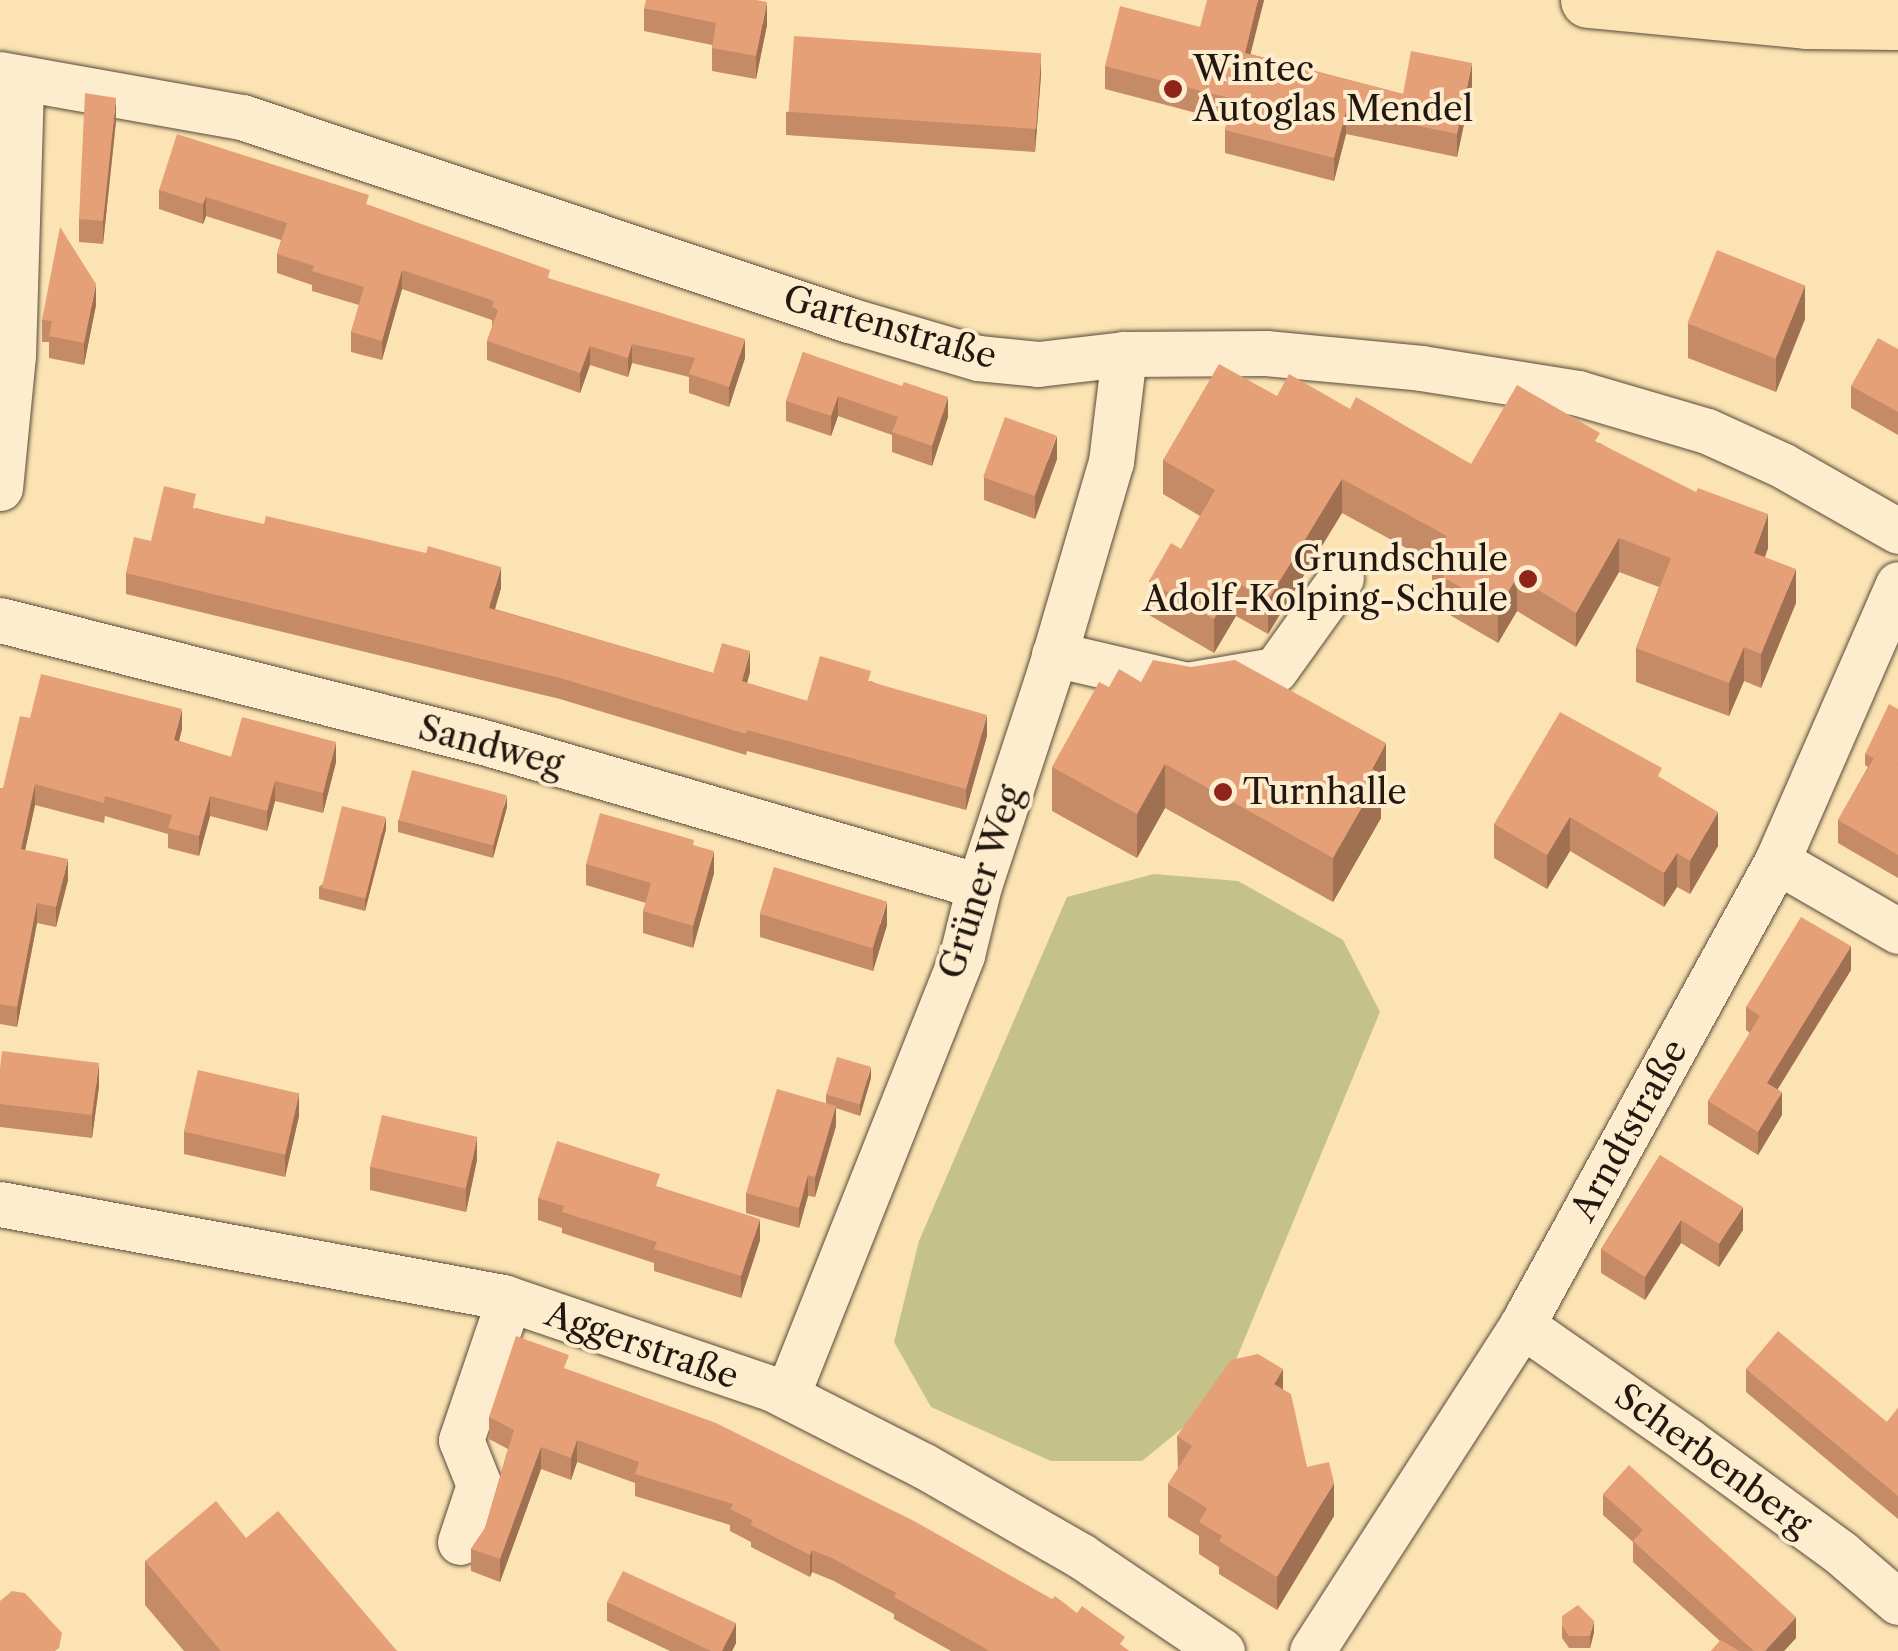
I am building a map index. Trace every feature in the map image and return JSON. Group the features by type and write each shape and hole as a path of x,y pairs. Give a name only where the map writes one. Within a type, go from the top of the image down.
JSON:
{"main road":[{"path":"1588,0 1806,21 1898,22"}],"street":[{"name":"Gartenstraße","path":"11,76 242,116 849,320 978,358 1038,364 1124,354 1266,353 1421,368 1578,392 1707,431 1782,465 1898,531"},
{"path":"0,488 12,355 11,76"},
{"name":"Grüner Weg","path":"787,1395 962,955 978,886 1054,654 1110,462 1124,354"},
{"path":"1054,654 1187,684 1275,670 1341,578"},
{"name":"Arndtstraße","path":"1312,1651 1522,1325 1777,861 1898,584"},
{"name":"Sandweg","path":"0,620 487,743 978,886"},
{"path":"1777,861 1898,931"},
{"name":"Aggerstraße","path":"0,1204 509,1300 787,1395 1082,1556 1222,1651"},
{"path":"460,1542 478,1485 460,1440 509,1300"},
{"name":"Scherbenberg","path":"1522,1325 1688,1440 1840,1553 1898,1602"}],"shaded area":[{"path":"1154,874 1238,881 1343,940 1380,1012 1228,1379 1201,1413 1142,1461 1051,1461 931,1407 894,1342 919,1241 1067,897"}],"building":[{"path":"646,0 767,2 756,56 712,48 716,23 644,8"},
{"path":"1207,0 1258,0 1245,53 1403,94 1411,51 1472,63 1457,134 1346,111 1334,158 1225,130 1233,99 1105,66 1120,6 1200,27"},
{"path":"794,36 1041,53 1036,129 789,112"},
{"path":"85,93 116,98 103,221 79,219"},
{"path":"177,134 369,195 366,204 550,270 548,278 745,339 729,387 689,374 695,358 632,344 628,358 590,346 580,373 487,341 498,310 492,307 494,301 402,270 382,341 351,332 364,287 312,271 314,266 277,254 287,223 206,197 203,204 159,190"},
{"path":"60,227 96,284 84,343 49,336 52,321 42,320"},
{"path":"1717,250 1805,286 1775,359 1687,323"},
{"path":"1878,338 1898,349 1898,412 1851,386"},
{"path":"803,352 902,386 904,382 948,397 932,446 892,432 898,417 838,396 831,416 786,401"},
{"path":"1219,364 1277,396 1289,374 1350,409 1356,397 1471,464 1517,385 1600,433 1595,441 1696,492 1698,488 1768,514 1754,553 1796,569 1761,654 1744,647 1729,683 1636,648 1671,558 1619,538 1576,613 1517,577 1498,609 1443,577 1447,570 1432,561 1447,536 1342,479 1268,600 1236,582 1214,619 1149,581 1171,543 1181,549 1215,490 1163,460"},
{"path":"1005,417 1057,436 1035,496 983,477"},
{"path":"164,486 196,494 193,508 264,524 266,516 426,553 428,546 501,567 489,608 713,673 722,643 750,651 742,681 807,701 820,656 871,671 868,681 987,715 966,789 747,730 746,734 560,678 126,573 134,537 151,541"},
{"name":"Turnhalle","path":"1153,660 1191,667 1235,660 1386,743 1372,769 1381,774 1333,858 1165,764 1137,814 1052,767 1099,682 1109,687 1119,669 1141,682"},
{"path":"41,674 182,709 174,740 231,757 242,717 336,742 323,793 275,781 267,811 210,796 199,836 168,828 172,815 105,796 104,803 35,784 21,849 68,859 56,907 37,903 17,1007 0,1004 0,788 20,716 30,718"},
{"path":"1889,704 1898,709 1898,764 1878,751 1874,758 1865,754"},
{"path":"1560,712 1662,768 1658,776 1718,812 1690,861 1677,853 1664,873 1570,817 1547,855 1494,824"},
{"path":"1878,751 1898,764 1898,855 1838,820"},
{"path":"412,770 507,795 493,846 399,820"},
{"path":"342,806 386,817 365,898 322,888"},
{"path":"600,813 694,840 693,845 714,851 693,926 643,911 651,883 586,864"},
{"path":"774,867 887,901 873,948 760,914"},
{"path":"1801,917 1851,946 1767,1083 1782,1092 1758,1132 1708,1101 1760,1016 1746,1007"},
{"path":"2,1051 99,1063 92,1115 0,1104"},
{"path":"837,1057 871,1067 860,1104 826,1094"},
{"path":"198,1070 299,1093 285,1155 184,1131"},
{"path":"777,1089 836,1106 815,1177 808,1175 799,1208 746,1193"},
{"path":"382,1115 477,1137 466,1189 370,1167"},
{"path":"557,1141 660,1174 656,1186 760,1219 741,1276 654,1249 657,1242 562,1212 564,1206 538,1198"},
{"path":"1660,1155 1743,1207 1719,1244 1681,1220 1645,1277 1601,1249"},
{"path":"1778,1331 1887,1422 1898,1408 1898,1496 1746,1369"},
{"path":"516,1336 569,1355 564,1368 716,1423 914,1521 1052,1599 1055,1596 1077,1613 1082,1606 1125,1637 1120,1644 1129,1651 987,1651 834,1559 812,1550 810,1555 751,1525 752,1520 730,1509 733,1504 635,1474 639,1462 577,1440 571,1458 541,1447 500,1559 471,1549 485,1528 514,1430 489,1417"},
{"path":"1258,1354 1283,1369 1274,1384 1291,1394 1307,1467 1329,1462 1334,1483 1277,1577 1219,1541 1222,1536 1199,1522 1207,1508 1168,1484 1192,1446 1177,1436 1231,1360"},
{"path":"1629,1465 1796,1617 1765,1651 1754,1651 1633,1541 1643,1530 1603,1494"},
{"path":"216,1501 246,1538 278,1511 397,1651 221,1651 145,1561"},
{"path":"623,1571 736,1623 722,1651 711,1651 607,1602"},
{"path":"12,1591 25,1593 62,1633 59,1648 0,1651 0,1601"},
{"path":"1578,1605 1594,1621 1590,1636 1569,1636 1562,1626 1562,1616"},
{"path":"1721,1640 1739,1651 1711,1651"}],"place":[{"name":"Wintec Autoglas Mendel","path":"1173,89"},
{"name":"Grundschule Adolf-Kolping-Schule","path":"1528,579"},
{"name":"Turnhalle","path":"1223,792"}]}
